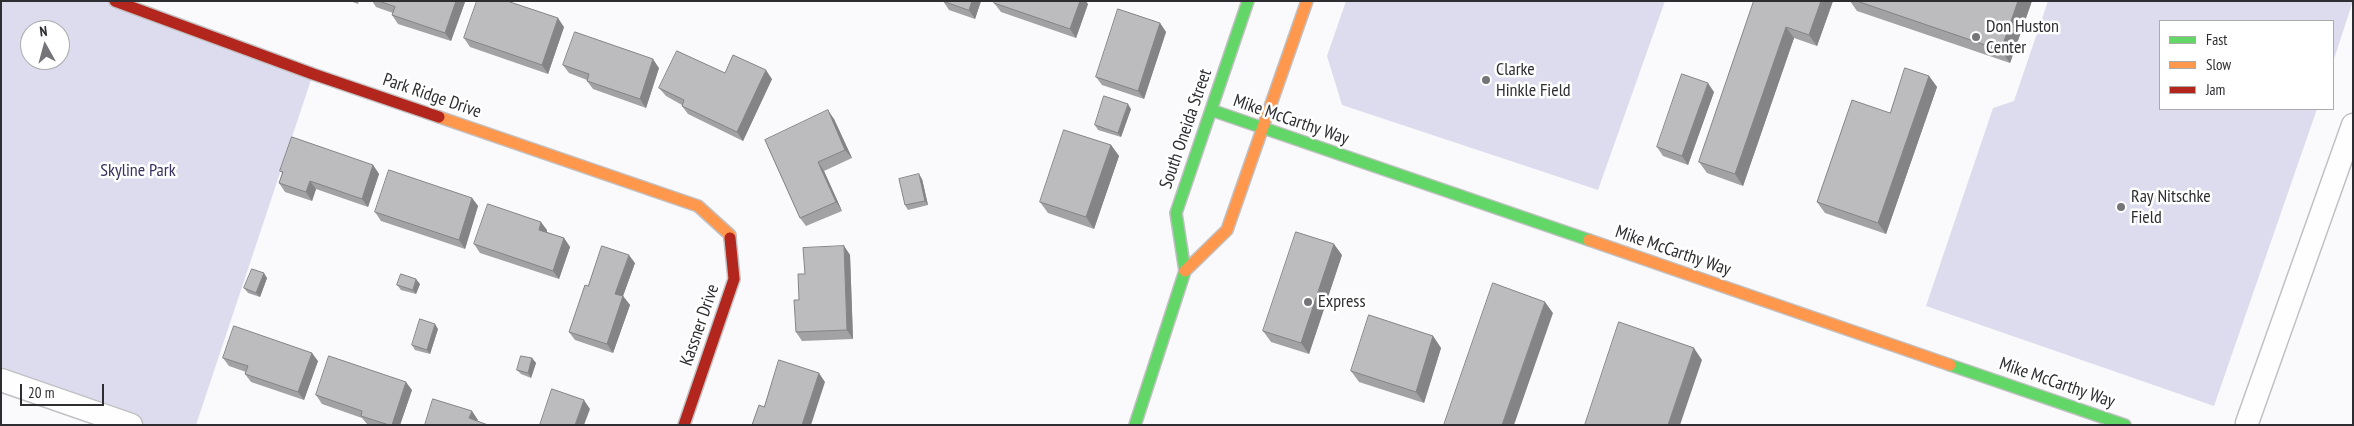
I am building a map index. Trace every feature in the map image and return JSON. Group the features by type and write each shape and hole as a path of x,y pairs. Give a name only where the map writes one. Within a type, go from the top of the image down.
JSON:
{"street":[{"name":"Park Ridge Drive","path":"116,1 313,74 698,206 730,235"},
{"name":"South Oneida Street","path":"1135,425 1185,271 1176,213 1248,1"},
{"name":"South Oneida Street","path":"1185,271 1227,230 1307,1"},
{"name":"Mike McCarthy Way","path":"1211,110 2125,425"},
{"path":"2247,423 2353,125"},
{"name":"Kassner Drive","path":"684,425 734,279 730,235"},
{"path":"1,380 131,425"}],"green space":[{"name":"Skyline Park","path":"1,1 115,1 313,74 196,425 131,425 1,380"},
{"name":"Clarke Hinkle Field","path":"1346,1 1665,1 1598,190 1342,105 1327,56"},
{"name":"Ray Nitschke Field","path":"2048,1 2353,1 2334,59 2334,20 2159,20 2159,110 2317,110 2214,406 1926,306 1993,108 2014,101"}],"building":[{"path":"379,1 456,1 445,33 392,15 395,7"},
{"path":"477,1 507,1 558,18 542,65 464,38"},
{"path":"943,1 972,1 969,10"},
{"path":"995,1 1080,1 1070,29 994,3"},
{"path":"1754,1 1821,1 1809,35 1786,27 1735,174 1699,162"},
{"name":"Don Huston Center","path":"1857,1 2018,1 2001,50"},
{"path":"1118,9 1160,23 1138,91 1096,77"},
{"path":"575,32 653,59 640,99 587,81 589,74 563,65"},
{"path":"677,51 725,73 733,55 766,70 737,132 682,106 684,100 659,88"},
{"path":"1905,68 1929,76 1878,223 1817,202 1852,100 1890,113"},
{"path":"1682,74 1708,83 1682,156 1657,147"},
{"path":"1104,96 1128,104 1118,133 1095,125"},
{"path":"828,110 845,150 818,162 836,202 800,218 765,140"},
{"path":"1064,130 1111,145 1086,217 1040,202"},
{"path":"292,137 373,165 362,199 310,181 306,192 279,183 283,172 280,171"},
{"path":"389,170 472,198 459,240 375,212"},
{"path":"919,174 925,201 905,205 899,179"},
{"path":"488,204 541,222 539,230 564,238 553,271 474,244"},
{"path":"1296,232 1334,244 1301,343 1263,331"},
{"path":"602,246 629,255 615,294 623,296 607,344 569,332 585,285 588,286"},
{"path":"844,246 847,330 796,332 794,300 799,300 798,274 805,274 803,248"},
{"path":"252,269 264,273 256,293 244,288"},
{"path":"401,274 416,279 413,290 397,285"},
{"path":"1493,283 1545,302 1502,425 1444,425"},
{"path":"1369,315 1433,336 1416,392 1351,371"},
{"path":"420,319 435,324 427,350 412,345"},
{"path":"1619,322 1694,348 1668,425 1585,425"},
{"path":"234,326 312,353 298,392 245,374 248,366 223,358"},
{"path":"329,356 406,382 392,425 361,416 362,411 316,395"},
{"path":"521,356 532,358 528,373 517,370"},
{"path":"779,360 819,373 802,425 752,425 759,405 764,407"},
{"path":"552,389 584,400 575,425 540,425"},
{"path":"433,399 472,411 469,418 488,425 425,425"}],"traffic: fast":[{"path":"1135,425 1185,271 1176,213 1248,1"},
{"path":"1211,110 1589,240"},
{"path":"1950,365 2125,425"}],"traffic: slow":[{"path":"1185,271 1227,230 1307,1"},
{"path":"439,117 698,206 730,235 730,238"},
{"path":"1589,240 1950,365"}],"traffic: jam":[{"path":"115,1 313,74 439,117"},
{"path":"684,425 734,279 730,238"}],"place":[{"name":"Don Huston Center","path":"1976,37"},
{"name":"Clarke Hinkle Field","path":"1486,80"},
{"name":"Ray Nitschke Field","path":"2121,207"},
{"name":"Express","path":"1308,302"}]}
